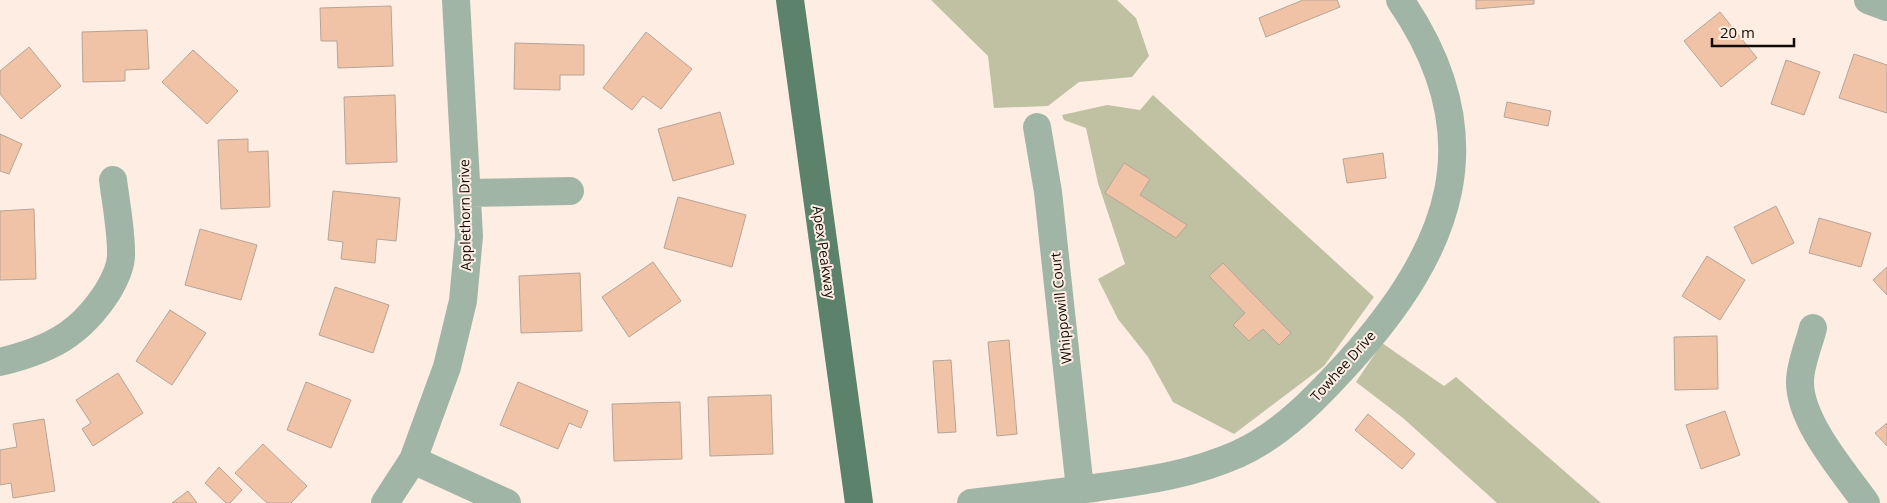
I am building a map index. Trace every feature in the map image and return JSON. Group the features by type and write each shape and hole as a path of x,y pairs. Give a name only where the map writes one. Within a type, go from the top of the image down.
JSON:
{"main road":[{"name":"Apex Peakway","path":"790,0 858,503"}],"street":[{"name":"Applethorn Drive","path":"385,503 414,460 447,367 463,300 469,236 468,193 456,0"},
{"name":"Towhee Drive","path":"971,503 1166,478 1204,468 1240,453 1281,427 1315,399 1367,342 1419,270 1434,240 1449,195 1454,155 1452,123 1434,57 1418,26 1400,0"},
{"path":"1868,0 1887,7"},
{"name":"Whippowill Court","path":"1037,127 1048,192 1080,489"},
{"path":"0,362 35,353 78,329 97,309 114,280 122,254 113,180"},
{"path":"468,193 570,191"},
{"path":"1813,328 1800,381 1804,404 1813,426 1866,503"},
{"path":"414,460 507,503"}],"green space":[{"path":"931,0 1117,0 1136,18 1149,56 1132,77 1079,82 1048,106 994,108 988,56"},
{"path":"1153,95 1374,297 1324,366 1234,434 1173,402 1148,357 1118,319 1098,279 1125,264 1098,183 1086,128 1064,120 1062,115 1107,105 1140,110"},
{"path":"1382,343 1444,386 1456,377 1601,503 1497,503 1403,418 1356,382"}],"building":[{"path":"1303,0 1337,0 1340,7 1266,37 1259,18"},
{"path":"1476,0 1534,0 1534,4 1476,9"},
{"path":"391,6 393,66 338,68 337,41 321,41 320,8"},
{"path":"1720,12 1757,58 1721,87 1684,41"},
{"path":"147,30 149,69 125,70 125,81 83,82 82,32"},
{"path":"646,32 692,69 661,109 643,96 632,110 603,88"},
{"path":"515,43 584,45 584,75 560,75 560,90 514,89"},
{"path":"29,47 61,86 21,119 0,94 0,71"},
{"path":"193,50 238,91 207,124 162,82"},
{"path":"1854,54 1887,65 1887,113 1839,98"},
{"path":"1786,60 1820,72 1804,115 1771,104"},
{"path":"395,95 397,162 346,164 344,97"},
{"path":"1507,102 1551,111 1548,126 1504,117"},
{"path":"720,112 734,164 673,181 658,129"},
{"path":"0,134 22,144 9,174 0,171"},
{"path":"248,139 248,152 268,151 270,207 221,209 218,140"},
{"path":"1383,153 1386,178 1347,183 1343,159"},
{"path":"1124,163 1150,179 1140,195 1187,225 1176,238 1105,193"},
{"path":"333,191 400,198 396,241 377,239 375,263 341,259 343,242 328,240"},
{"path":"678,197 746,215 732,267 664,248"},
{"path":"1776,206 1794,243 1752,264 1734,227"},
{"path":"34,209 36,279 0,280 0,211"},
{"path":"1819,218 1871,233 1861,267 1809,253"},
{"path":"200,229 257,245 241,300 185,285"},
{"path":"1707,256 1745,280 1720,320 1682,296"},
{"path":"653,262 681,301 629,337 602,297"},
{"path":"1223,263 1291,333 1279,345 1263,329 1249,341 1233,325 1245,313 1209,276"},
{"path":"1887,267 1887,295 1873,280"},
{"path":"580,273 582,331 521,333 519,276"},
{"path":"335,287 389,305 373,353 319,335"},
{"path":"170,310 206,333 172,385 136,361"},
{"path":"1717,336 1718,389 1675,390 1674,337"},
{"path":"1009,340 1017,434 997,436 988,342"},
{"path":"951,360 956,432 938,433 933,361"},
{"path":"118,373 143,413 93,446 82,429 91,423 76,400"},
{"path":"306,382 351,400 331,448 287,430"},
{"path":"518,382 588,411 581,428 569,423 558,449 500,425"},
{"path":"771,395 773,454 710,456 708,397"},
{"path":"680,402 682,459 614,461 612,404"},
{"path":"1725,411 1740,455 1701,469 1686,425"},
{"path":"1368,414 1415,454 1402,469 1355,430"},
{"path":"44,419 55,491 13,498 11,483 0,485 0,450 17,447 13,424"},
{"path":"1887,423 1887,446 1875,433"},
{"path":"263,444 307,486 291,503 267,503 235,473"},
{"path":"219,467 242,490 230,503 226,503 205,483"},
{"path":"188,491 197,503 172,503"}]}
